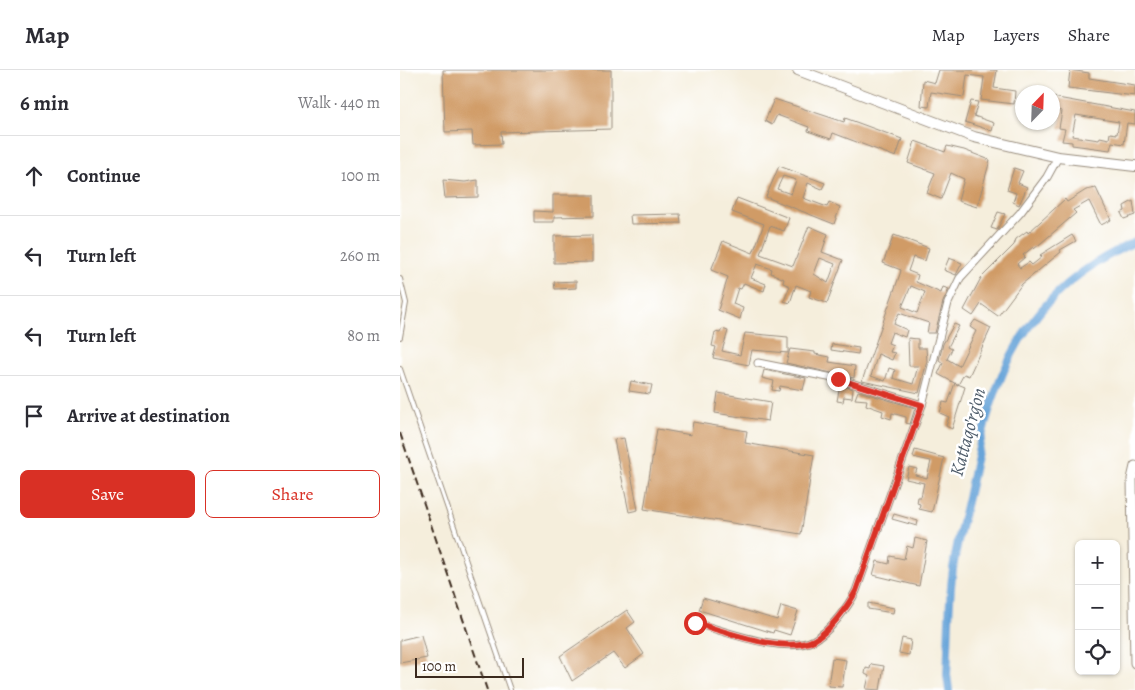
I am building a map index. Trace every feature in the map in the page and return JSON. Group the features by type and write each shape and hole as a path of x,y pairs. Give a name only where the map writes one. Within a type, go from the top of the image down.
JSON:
{"main road":[{"path":"798,70 822,75 974,137 1058,157 1135,166"}],"street":[{"path":"695,623 770,643 798,644 815,640 846,610 856,591 922,405 948,303 960,278 1020,213 1058,157"},
{"path":"758,363 838,379 922,405"},
{"path":"1135,466 1132,479 1135,663"}],"lane":[{"path":"400,279 406,303 400,337"},
{"path":"400,369 510,690"}],"building":[{"path":"443,70 611,70 611,129 501,132 502,144 473,145 472,131 445,132"},
{"path":"939,70 997,70 994,88 1015,91 1014,104 981,100 984,77 967,75 964,97 931,92 929,107 921,106 923,80 935,83"},
{"path":"1070,70 1089,73 1089,78 1135,85 1135,96 1068,88"},
{"path":"1060,98 1135,112 1135,124 1127,123 1124,144 1112,142 1110,150 1072,145 1072,142 1062,141 1065,129 1060,128 1062,111 1060,111","holes":["1076,115 1119,122 1117,134 1110,133 1109,139 1100,137 1099,140 1072,136"]},
{"path":"774,99 844,122 845,118 902,139 896,157 833,133 831,139 819,135 808,131 809,127 777,115 772,125 765,121"},
{"path":"971,101 978,102 974,116 994,123 992,131 965,122"},
{"path":"915,141 945,152 947,146 964,150 990,160 977,207 958,201 964,179 951,173 941,199 927,193 935,173 908,163"},
{"path":"779,166 825,183 822,189 808,183 803,198 827,207 829,202 840,207 834,224 766,197","holes":["783,176 796,180 791,194 777,189"]},
{"path":"1014,168 1023,171 1018,183 1027,187 1019,205 1013,202 1016,193 1007,190"},
{"path":"443,180 465,182 478,180 478,197 445,198"},
{"path":"1096,188 1111,220 1101,225 1089,201 1073,210 1076,213 1034,249 1033,247 1023,255 1025,257 1017,264 1020,268 1029,262 1032,265 1042,257 1040,255 1072,235 1076,241 1060,250 1061,252 1022,284 998,316 981,304 973,316 964,310 981,278 1014,245 1016,239 1027,231 1028,233 1065,199 1067,202 1086,190"},
{"path":"553,195 594,195 594,216 554,217 554,222 534,222 534,211 553,212"},
{"path":"737,198 789,218 784,231 770,226 760,254 793,266 809,226 828,234 822,252 843,260 827,303 809,297 811,291 796,285 790,303 784,301 790,286 783,283 784,279 771,273 772,269 757,264 751,278 766,284 764,291 744,283 741,289 738,288 733,304 743,308 740,319 718,310 728,277 711,270 723,241 753,253 764,224 732,212","holes":["820,258 835,264 828,283 814,274"]},
{"path":"1133,201 1135,215 1124,219 1121,213 1125,211 1124,206"},
{"path":"998,212 1005,214 997,230 991,228"},
{"path":"680,214 681,223 631,224 630,215"},
{"path":"592,235 592,262 554,263 554,236"},
{"path":"894,235 929,248 925,261 913,257 908,271 918,275 916,282 941,293 943,287 949,289 943,302 935,333 927,333 929,323 899,313 894,324 907,330 905,337 892,332 888,343 893,345 890,352 895,353 892,360 878,354 871,376 885,381 889,368 895,370 893,378 913,384 918,366 909,366 908,338 918,339 918,348 926,348 927,361 919,393 862,381 901,270 883,263","holes":["911,286 925,292 917,313 902,307"]},
{"path":"949,258 962,263 956,275 944,270"},
{"path":"576,281 576,288 555,289 554,282"},
{"path":"975,320 991,328 969,376 964,374 958,385 938,374 943,363 939,360 943,344 954,324 959,326 948,347 952,349 947,359 959,366 976,331 970,327"},
{"path":"722,329 728,331 722,351 740,355 745,333 788,337 788,353 752,350 749,365 713,358 716,347 712,346 715,332 720,333"},
{"path":"832,344 859,348 858,354 831,350"},
{"path":"790,349 815,352 815,354 830,357 829,362 855,366 854,378 786,363"},
{"path":"764,370 806,378 803,390 780,386 779,391 772,390 774,381 762,378"},
{"path":"631,381 652,385 650,394 629,391"},
{"path":"955,383 965,387 952,429 946,426 949,417 940,413 943,402 948,403"},
{"path":"840,385 853,389 852,398 844,397 843,402 837,401"},
{"path":"858,391 915,408 910,424 906,423 906,417 892,413 891,419 882,416 883,411 866,405 867,400 855,399"},
{"path":"718,393 771,402 768,421 715,413"},
{"path":"693,422 747,431 745,443 814,455 801,534 644,509 657,429 691,435"},
{"path":"624,438 638,510 629,512 614,440"},
{"path":"915,450 944,458 932,512 919,509 920,504 917,503 918,497 921,497 924,483 906,479 909,467 917,469 915,475 927,478 931,461 913,457"},
{"path":"894,514 918,521 917,526 892,519"},
{"path":"915,538 927,541 919,586 873,575 877,561 889,564 890,556 904,559 907,546 913,548"},
{"path":"703,598 777,620 781,606 798,611 790,635 774,630 773,633 699,610"},
{"path":"868,603 894,608 893,613 868,609"},
{"path":"627,610 635,622 627,628 644,654 625,668 613,653 572,681 560,656"},
{"path":"421,635 427,658 400,663 400,640"},
{"path":"902,638 911,640 909,655 899,653"},
{"path":"832,658 846,660 842,687 828,686"},
{"path":"871,664 884,666 880,690 866,689 869,676 865,674 866,668 870,669"}],"waterway":[{"name":"Kattaqo'rg'on","path":"949,690 947,675 949,609 955,558 980,444 1004,371 1020,339 1041,310 1066,284 1098,262 1135,242"}],"railway":[{"path":"400,433 487,690"}],"route":[{"path":"695,623 770,643 798,644 815,640 846,610 856,591 922,405 838,379"}]}
